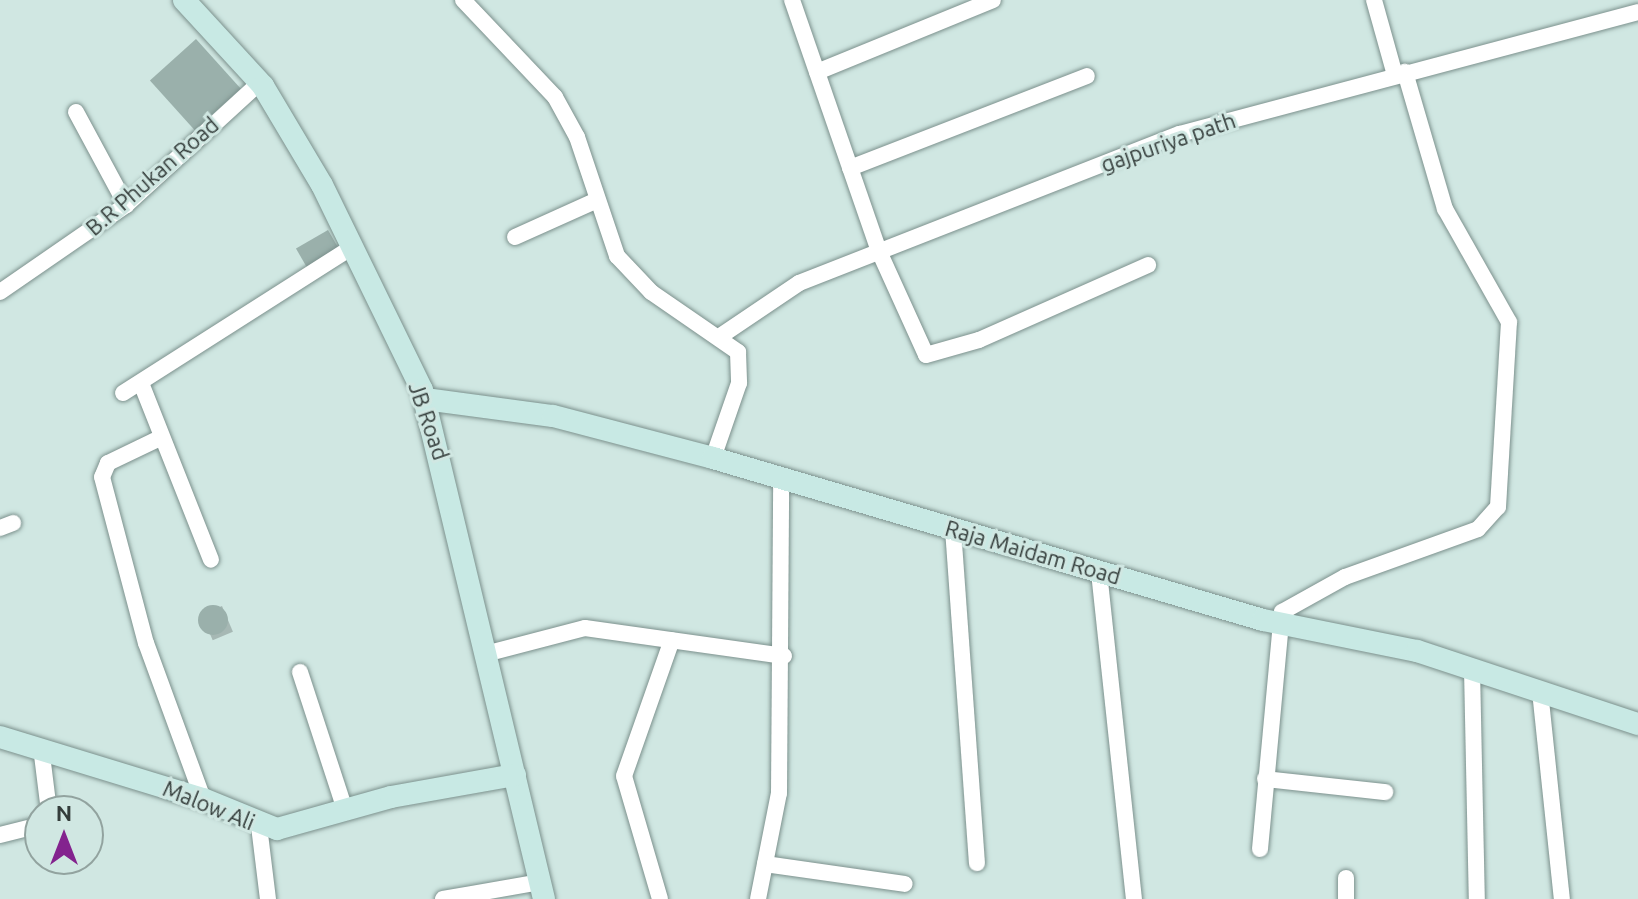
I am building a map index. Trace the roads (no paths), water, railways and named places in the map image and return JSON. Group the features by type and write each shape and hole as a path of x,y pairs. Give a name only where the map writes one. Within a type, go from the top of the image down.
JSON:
{"street":[{"name":"JB Road","path":"184,0 260,82 351,248 425,399 489,653 542,890"},
{"path":"464,0 555,97 577,137 593,202 633,275 722,335 738,352 739,383 713,458"},
{"path":"792,0 878,249 916,342 931,357 1148,265"},
{"path":"817,72 993,0"},
{"path":"1260,849 1277,623 1295,599 1478,529 1498,507 1509,322 1445,209 1374,0"},
{"name":"gajpuriya path","path":"722,335 799,283 878,249 1180,134 1638,12"},
{"path":"850,168 1087,76"},
{"name":"B.R Phukan Road","path":"0,292 126,205 260,82"},
{"path":"76,112 126,205"},
{"path":"515,237 593,202"},
{"path":"123,393 351,248"},
{"path":"141,383 160,438 211,560"},
{"name":"Raja Maidam Road","path":"425,399 553,416 713,458 1277,623 1472,669 1638,724"},
{"path":"160,438 108,463 102,477 146,643 203,799"},
{"path":"758,899 779,793 784,656 781,480"},
{"path":"953,529 977,863"},
{"path":"1099,572 1134,899"},
{"path":"489,653 585,628 784,656"},
{"path":"660,899 624,776 672,640"},
{"path":"1472,669 1477,899"},
{"path":"300,672 345,810"},
{"path":"1540,691 1562,899"},
{"name":"Malow Ali","path":"0,737 41,747 203,799 259,826 277,829 345,810 515,775"},
{"path":"41,747 47,795"},
{"path":"1265,779 1385,792"},
{"path":"259,826 268,899"},
{"path":"0,835 24,829"},
{"path":"765,864 905,884"},
{"path":"1346,878 1346,899"},
{"path":"443,899 542,890"}]}
